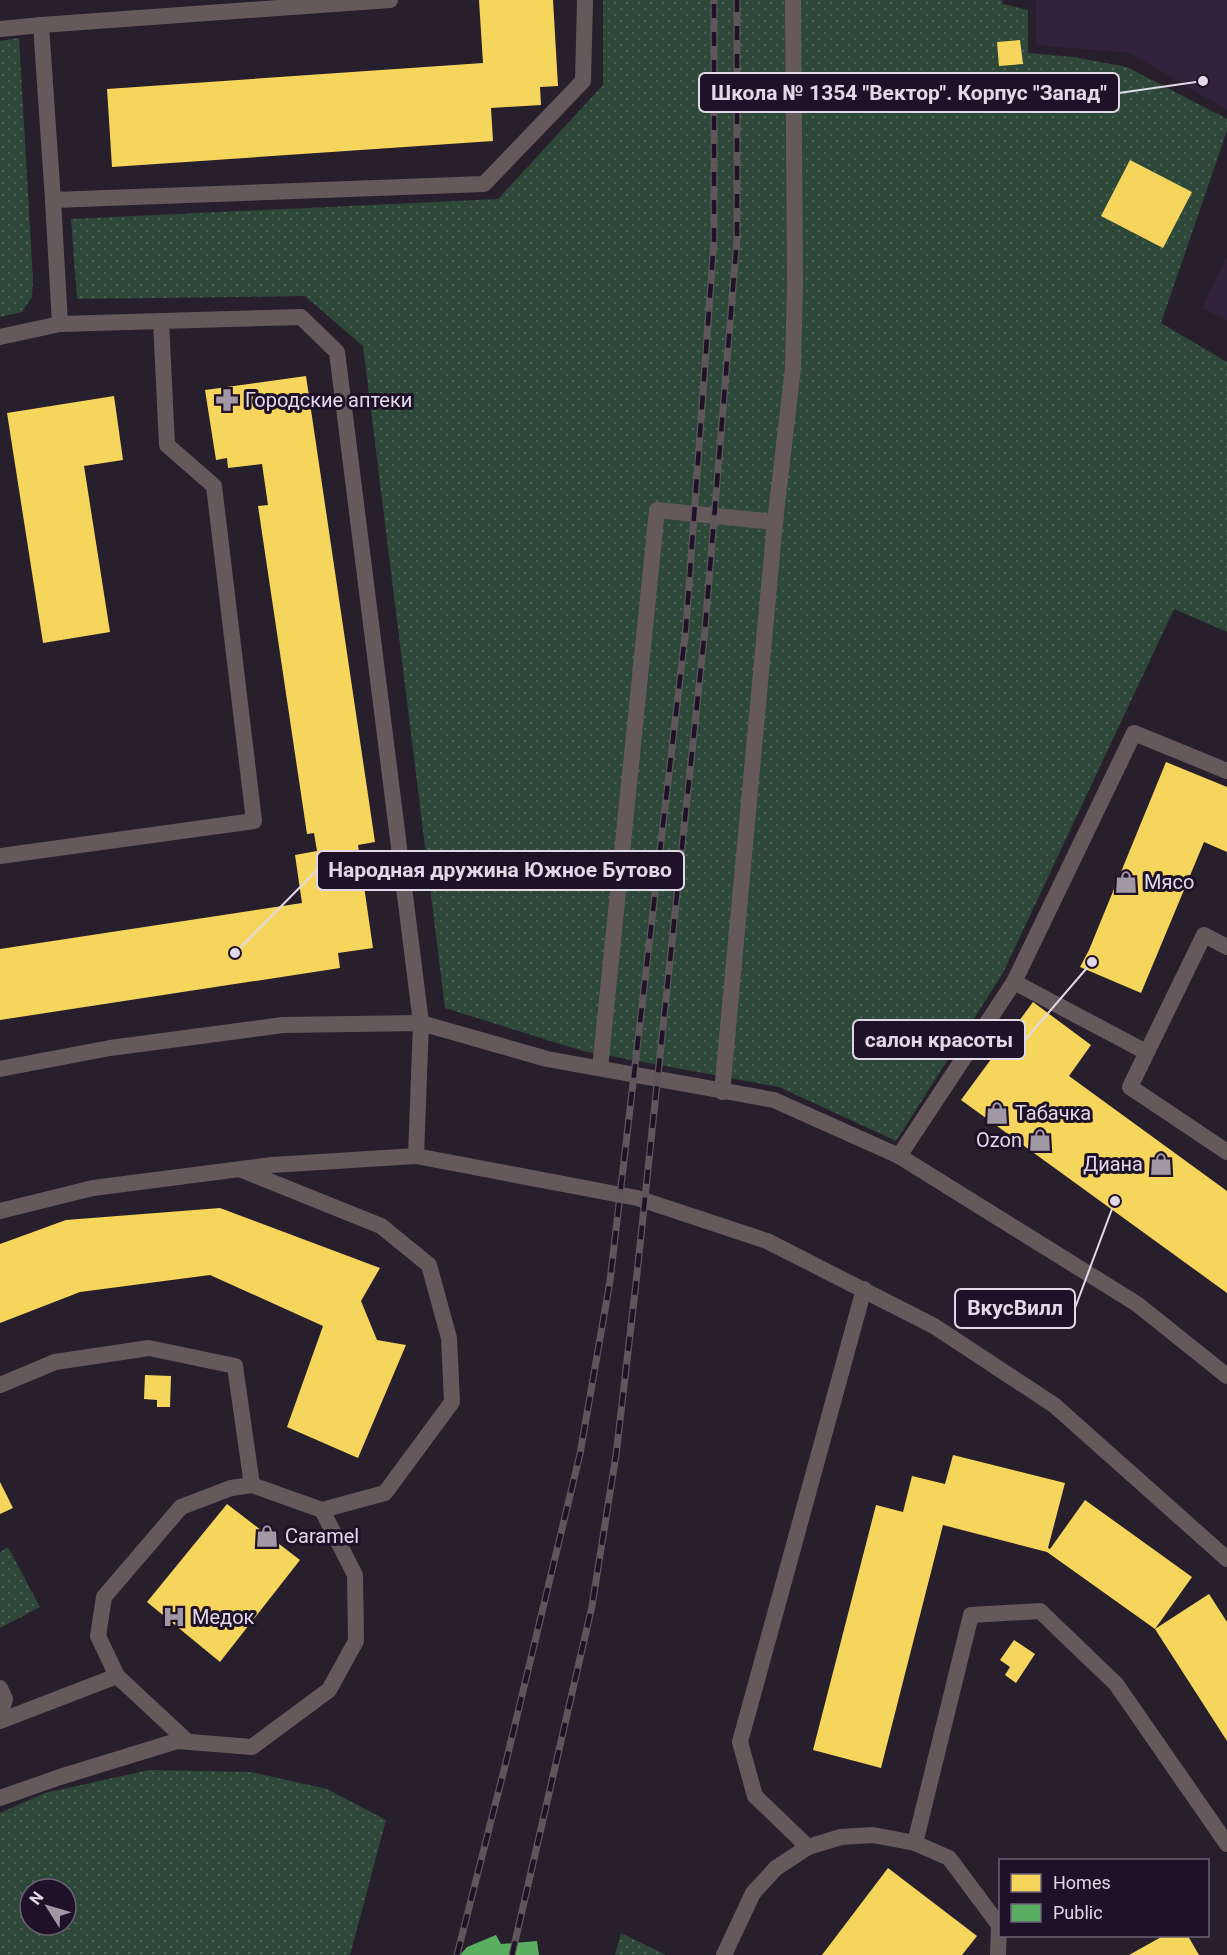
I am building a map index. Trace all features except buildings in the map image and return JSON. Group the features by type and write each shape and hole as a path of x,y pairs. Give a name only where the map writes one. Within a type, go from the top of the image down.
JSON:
{"lane":[{"path":"0,29 390,0"},
{"path":"53,200 484,184 583,81 585,0"},
{"path":"722,1092 775,522 793,368 795,284 793,0"},
{"path":"41,25 60,324"},
{"path":"0,337 60,324 301,317 337,351 421,1023 416,1156"},
{"path":"0,856 254,821 214,486 167,446 161,321"},
{"path":"600,1068 657,510 775,522"},
{"path":"899,1156 1014,982 1134,733 1227,771"},
{"path":"1227,947 1204,935 1130,1088 1227,1152"},
{"path":"1014,982 1146,1052"},
{"path":"0,1069 110,1048 284,1025 421,1023 547,1059 774,1100 899,1156 1137,1304 1227,1376"},
{"path":"0,1211 93,1188 272,1165 416,1156 637,1198 767,1241 934,1326 1054,1405 1227,1559"},
{"path":"188,1742 117,1676 98,1636 104,1597 182,1507 231,1488 252,1485 322,1510 385,1493 452,1402 449,1338 429,1265 381,1226 239,1169"},
{"path":"808,1847 755,1796 740,1742 864,1289"},
{"path":"0,1385 55,1362 149,1348 235,1366 252,1485"},
{"path":"0,1798 177,1741 252,1747 329,1690 356,1641 355,1575 322,1510"},
{"path":"915,1843 971,1615 1040,1611 1116,1684 1227,1844"},
{"path":"0,1721 117,1676"},
{"path":"0,1688 5,1699 0,1716"},
{"path":"724,1955 753,1893 776,1869 808,1847 841,1837 873,1835 915,1843 949,1858 999,1925 998,1955"}],"shaded area":[{"path":"1036,0 1227,0 1227,110 1130,53 1036,45"},
{"path":"1227,257 1227,321 1202,308"}],"green space":[{"path":"603,0 1002,0 1003,4 1028,10 1028,53 1073,57 1127,67 1227,119 1227,131 1161,323 1227,362 1227,632 1174,609 1003,973 896,1141 779,1087 583,1051 445,1008 363,346 305,296 77,299 71,219 498,199 603,85"},
{"path":"19,38 33,280 32,297 22,312 0,317 0,41"},
{"path":"8,1547 40,1607 0,1628 0,1552"},
{"path":"149,1770 251,1772 327,1789 386,1820 350,1955 0,1955 0,1813 45,1793"},
{"path":"621,1933 666,1955 615,1955"}],"railway":[{"path":"457,1955 580,1454 610,1281 686,627 714,240 714,0"},
{"path":"512,1955 592,1606 616,1455 636,1283 705,629 737,239 737,0"}],"place":[{"name":"Школа № 1354 \"Вектор\". Корпус \"Запад\"","path":"1203,81"},
{"name":"Городские аптеки","path":"227,400"},
{"name":"Мясо","path":"1126,882"},
{"name":"Народная дружина Южное Бутово","path":"235,953"},
{"name":"салон красоты","path":"1092,962"},
{"name":"Табачка","path":"997,1113"},
{"name":"Ozon","path":"1040,1140"},
{"name":"Диана","path":"1161,1164"},
{"name":"ВкусВилл","path":"1115,1201"},
{"name":"Caramel","path":"267,1536"},
{"name":"Медок","path":"174,1617"}]}
